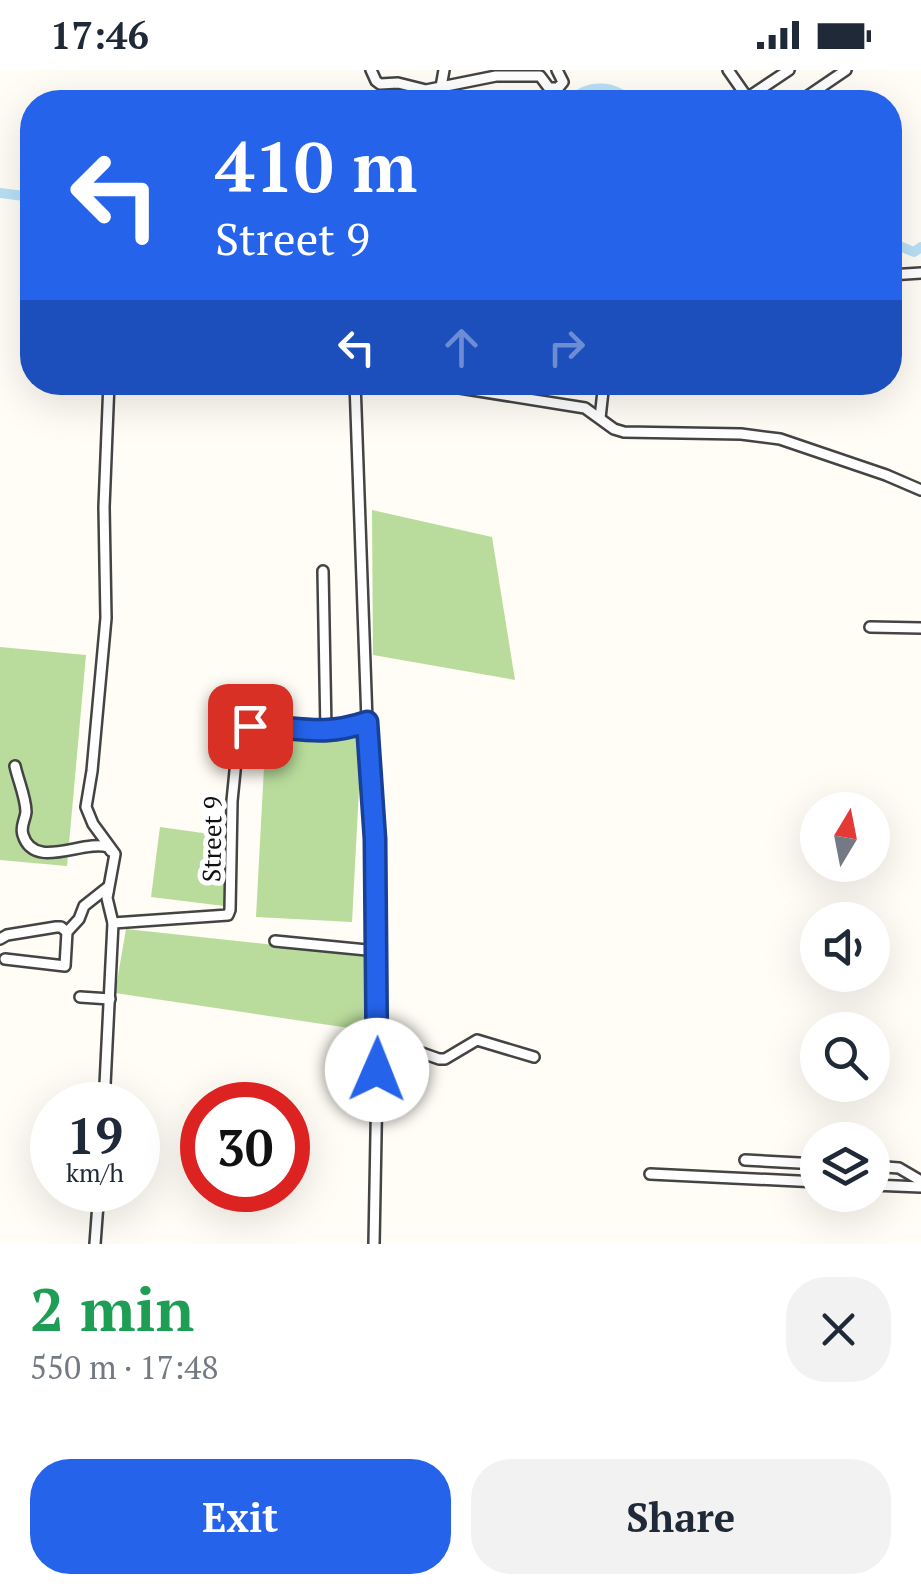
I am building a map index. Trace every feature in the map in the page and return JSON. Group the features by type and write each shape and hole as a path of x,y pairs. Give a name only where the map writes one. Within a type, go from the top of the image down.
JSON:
{"street":[{"path":"371,70 380,84 398,83 426,90 496,76 538,73 549,88 558,88 563,82 557,70"},
{"path":"398,83 400,70"},
{"path":"441,87 444,70"},
{"path":"763,90 790,70"},
{"path":"816,90 846,70"},
{"path":"105,1082 113,923 108,887 114,858 86,803 106,618 104,507 108,395"},
{"path":"355,395 375,839 378,1037 374,1244"},
{"path":"504,395 586,408 614,429 630,433 741,434 789,441 921,490"},
{"path":"600,418 603,395"},
{"path":"323,571 326,731 367,722"},
{"path":"870,627 921,628"},
{"name":"Street 9","path":"113,923 226,916 230,910 232,801 239,732 250,726 326,731"},
{"path":"15,766 26,809 23,834 30,847 46,853 100,844 114,858"},
{"path":"5,959 65,966 67,932 84,906 108,887"},
{"path":"0,939 6,934 56,927 67,932"},
{"path":"275,941 376,951"},
{"path":"80,997 110,999"},
{"path":"378,1037 440,1060 477,1040 534,1056"},
{"path":"745,1160 800,1163"},
{"path":"890,1167 919,1179"},
{"path":"650,1174 800,1181"},
{"path":"890,1183 919,1179"},
{"path":"95,1244 97,1212"}],"green space":[{"path":"372,510 492,537 515,680 373,655"},
{"path":"0,647 86,655 67,866 0,860"},
{"path":"266,730 362,733 352,922 256,917"},
{"path":"160,827 231,837 224,906 151,897"},
{"path":"126,929 367,955 369,1031 115,993"}],"waterway":[{"path":"590,90 609,90"},
{"path":"0,193 20,196"},
{"path":"902,247 914,252 921,247"}],"route":[{"path":"250,726 326,731 367,722 375,839 377,1070"}]}
